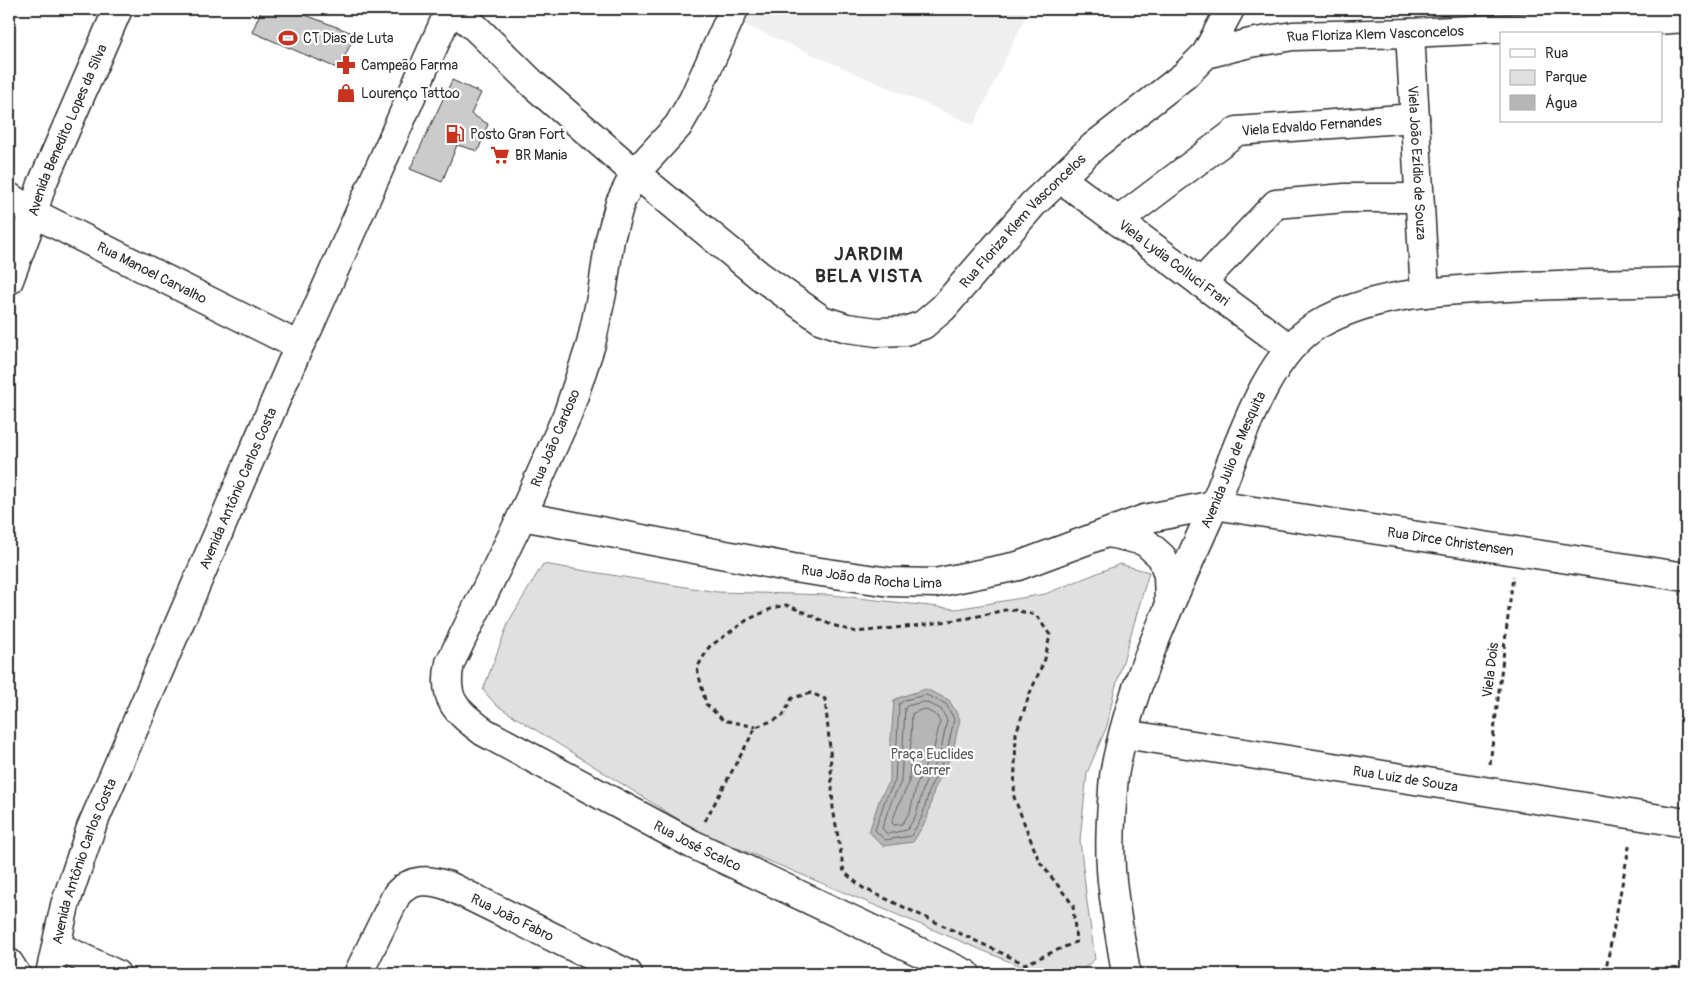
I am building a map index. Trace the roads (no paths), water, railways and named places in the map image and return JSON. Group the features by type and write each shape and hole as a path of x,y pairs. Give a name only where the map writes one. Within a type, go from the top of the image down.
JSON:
{"street":[{"name":"Avenida Benedito Lopes da Silva","path":"9,280 48,171 118,9"},
{"name":"Rua Floriza Klem Vasconcelos","path":"451,9 476,28 535,86 635,173 760,276 822,320 847,328 877,332 904,331 923,325 943,308 1033,204 1060,178 1094,146 1185,75 1206,54 1250,43 1293,36 1410,33 1594,16 1686,18"},
{"name":"Avenida Antônio Carlos Costa","path":"50,974 65,906 91,828 299,346 451,9"},
{"name":"Rua João Cardoso","path":"447,692 447,677 450,663 522,516 568,413 591,344 602,292 610,239 620,203 635,173 678,126 690,106 734,9"},
{"path":"1206,54 1230,9"},
{"name":"Viela João Ezídio de Souza","path":"1410,33 1425,293"},
{"name":"Viela Edvaldo Fernandes","path":"1118,221 1237,131 1415,118"},
{"name":"Viela Lydia Colluci Frari","path":"1060,178 1289,348"},
{"name":"Rua Manoel Carvalho","path":"9,197 33,213 299,346"},
{"path":"1200,283 1276,204 1346,198 1419,198"},
{"name":"Avenida Julio de Mesquita","path":"1126,974 1112,886 1110,829 1114,772 1141,674 1257,400 1289,348 1318,324 1356,308 1400,296 1592,283 1686,282"},
{"name":"Rua João da Rocha Lima","path":"522,516 793,568 890,582 935,583 1018,566 1144,519 1214,505"},
{"name":"Rua Dirce Christensen","path":"1214,505 1686,577"},
{"path":"1109,533 1144,541 1162,556 1168,575 1170,605"},
{"name":"Rua José Scalco","path":"447,692 455,707 484,732 692,844 966,974"},
{"name":"Rua Luiz de Souza","path":"1124,734 1686,823"},
{"name":"Rua João Fabro","path":"358,974 397,894 404,886 424,881 438,882 449,886 628,974"},
{"path":"56,946 116,974"},
{"path":"9,964 16,974"}],"water":[{"path":"926,689 949,700 960,719 952,754 934,790 927,819 913,842 883,846 869,832 880,798 890,781 894,700"}],"place":[{"name":"CT Dias de Luta","path":"288,38"},
{"name":"Campeão Farma","path":"346,65"},
{"name":"Lourenço Tattoo","path":"346,93"},
{"name":"Posto Gran Fort","path":"455,134"},
{"name":"BR Mania","path":"500,155"}],"district":[{"name":"JARDIM BELA VISTA","path":"869,264"}],"park label":[{"name":"Praça Euclides Carrer","path":"932,762"}]}
